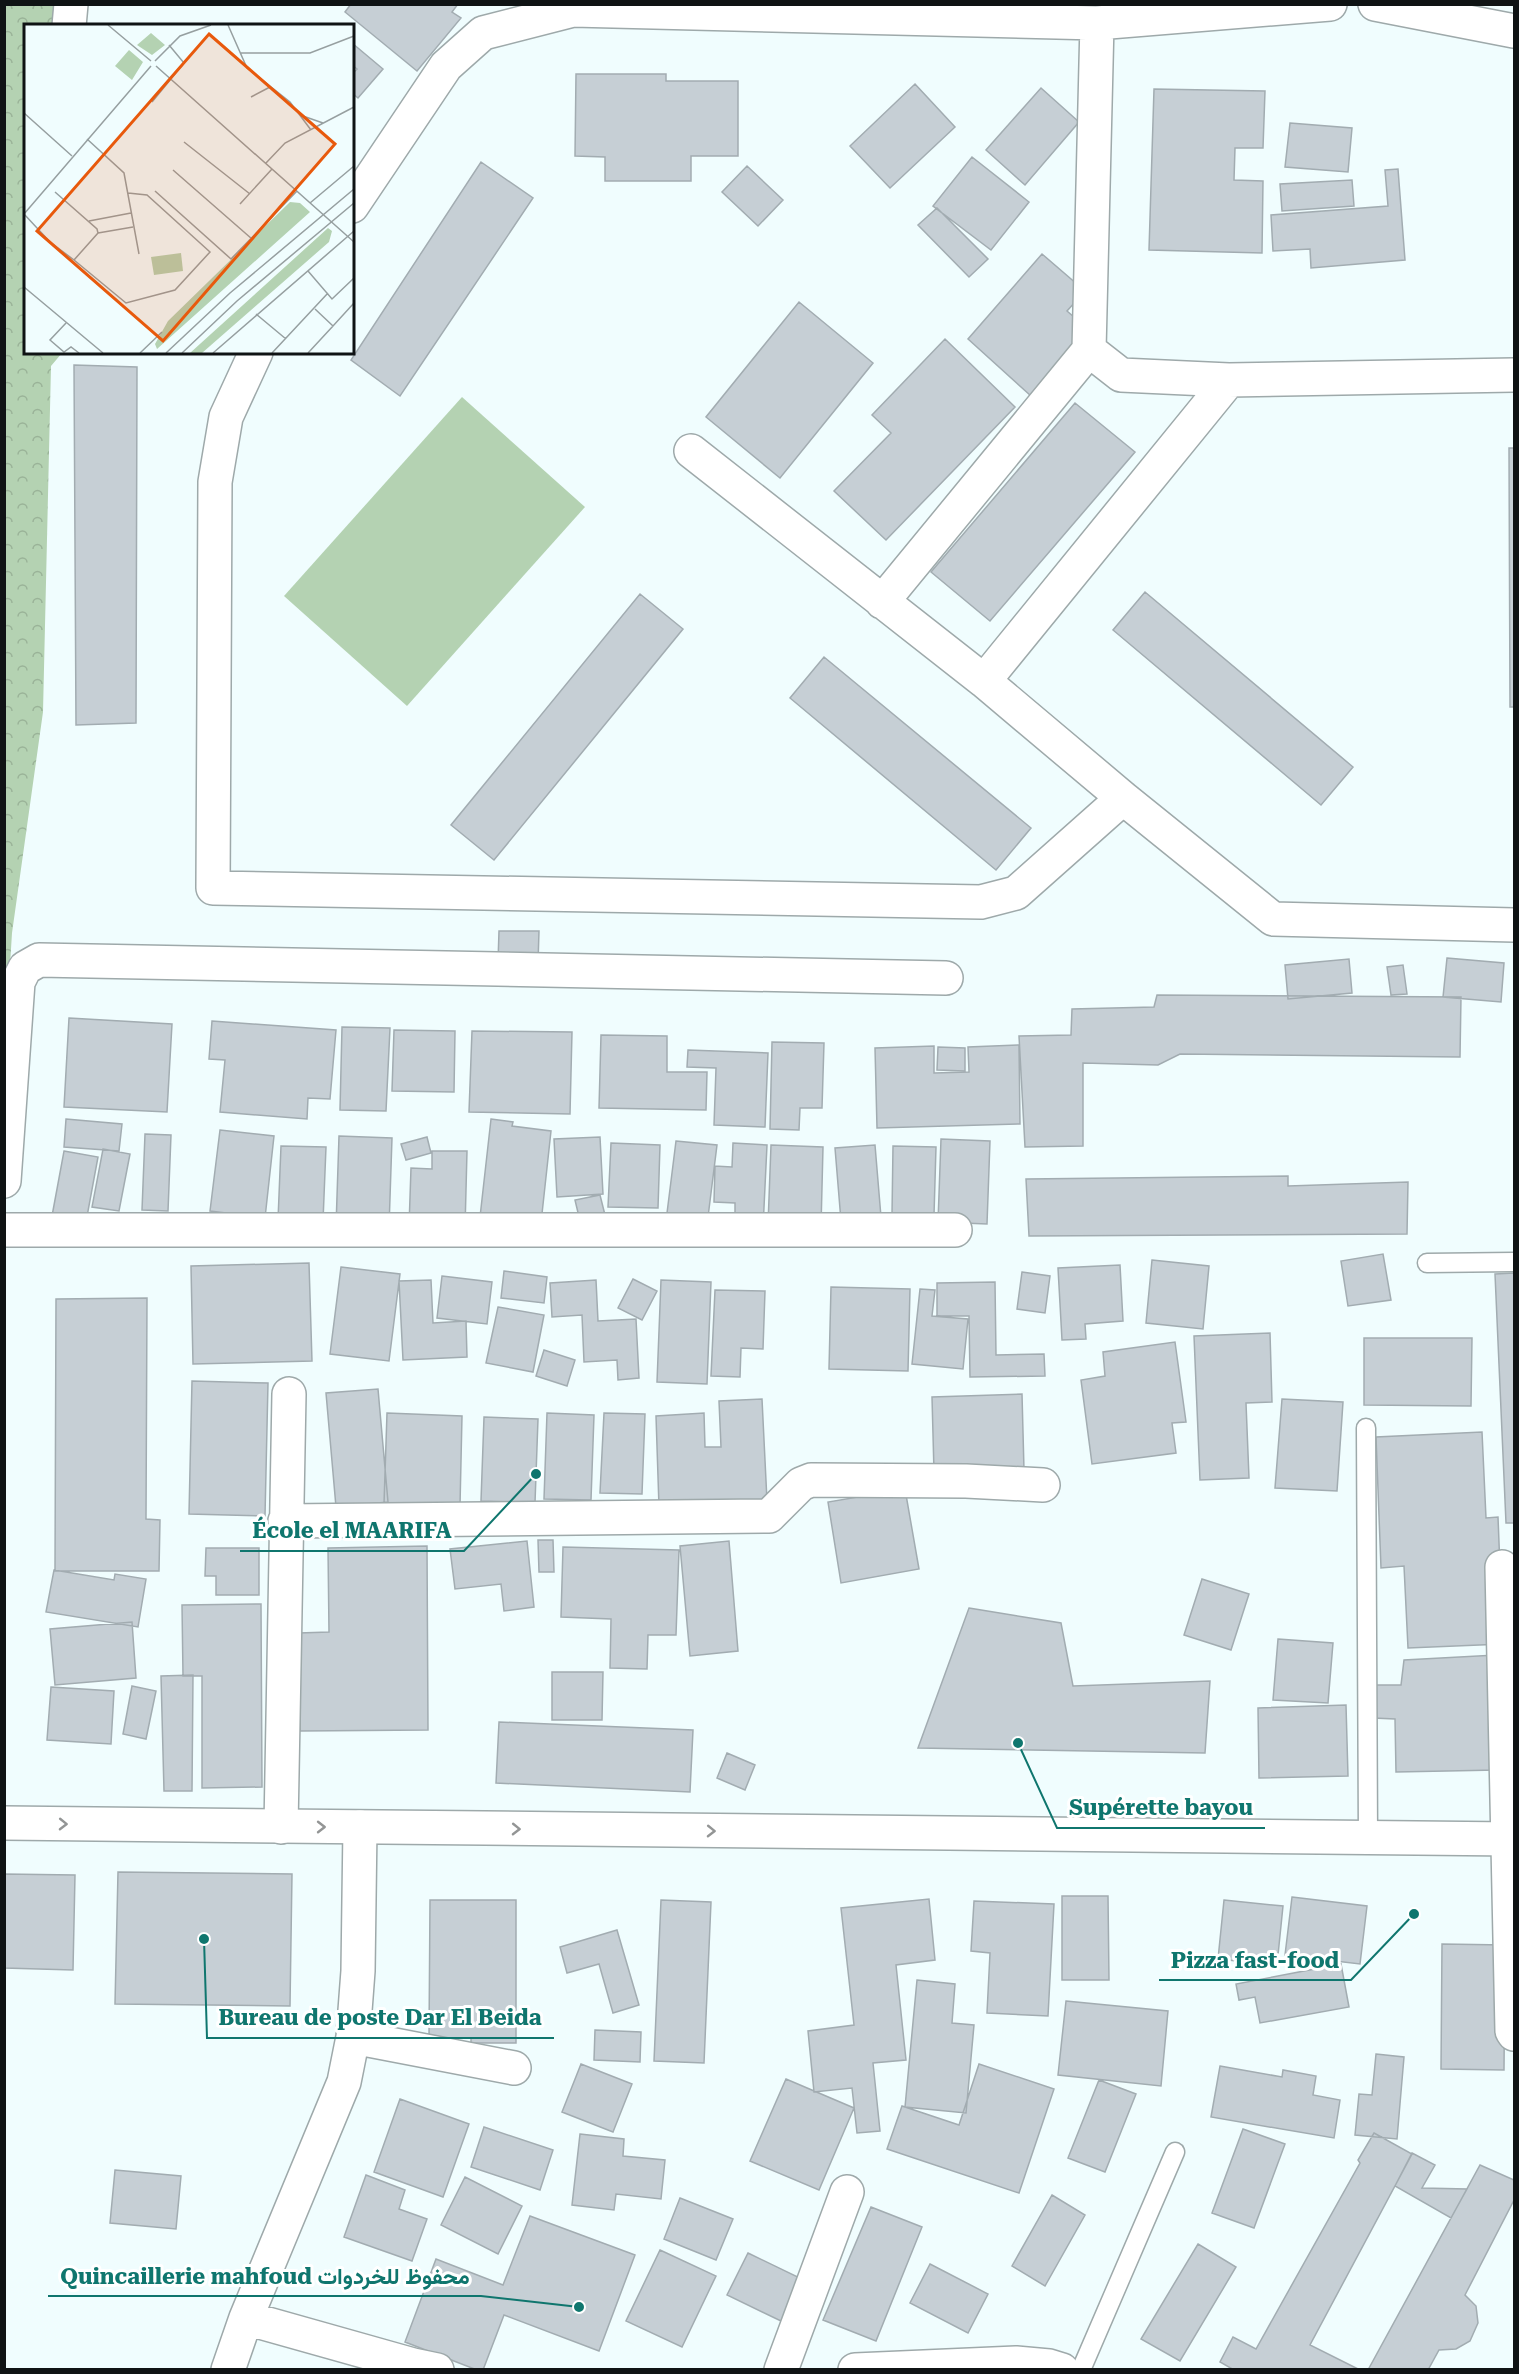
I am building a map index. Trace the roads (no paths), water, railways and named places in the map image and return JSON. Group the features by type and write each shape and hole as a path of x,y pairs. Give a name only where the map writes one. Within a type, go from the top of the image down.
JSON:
{"street":[{"path":"69,24 71,4"},
{"path":"354,203 446,66 483,33 573,10 1097,23 1330,4"},
{"path":"1375,4 1515,31"},
{"path":"882,602 1089,350 1097,23"},
{"path":"1089,350 1121,375 1229,380 1515,375"},
{"path":"255,354 225,417 215,482 213,888 981,902 1016,893 1123,798"},
{"path":"984,681 1229,380"},
{"path":"691,451 984,681 1272,919 1515,925"},
{"path":"4,1181 18,982 25,968 39,960 946,978"},
{"path":"4,1230 955,1230"},
{"path":"281,1827 289,1394"},
{"path":"285,1521 769,1516 801,1484 811,1480 966,1481 1043,1485"},
{"path":"1503,1567 1511,1839 1512,2031 1515,2034"},
{"path":"4,1823 1511,1839"},
{"path":"228,2370 246,2318 344,2082 352,2037 358,1971 360,1827"},
{"path":"352,2037 514,2068"},
{"path":"781,2370 847,2192"},
{"path":"246,2318 417,2368"},
{"path":"855,2370 1016,2363 1049,2366 1062,2370"}],"lane":[{"path":"1427,1263 1515,1262"},
{"path":"1365,1428 1368,1837"},
{"path":"1081,2370 1175,2152"}],"place":[{"name":"École el MAARIFA","path":"536,1474"},
{"name":"Supérette bayou","path":"1018,1743"},
{"name":"Pizza fast-food","path":"1414,1914"},
{"name":"Bureau de poste Dar El Beida","path":"204,1939"},
{"name":"Quincaillerie mahfoud محفوظ للخردوات","path":"579,2307"}]}
